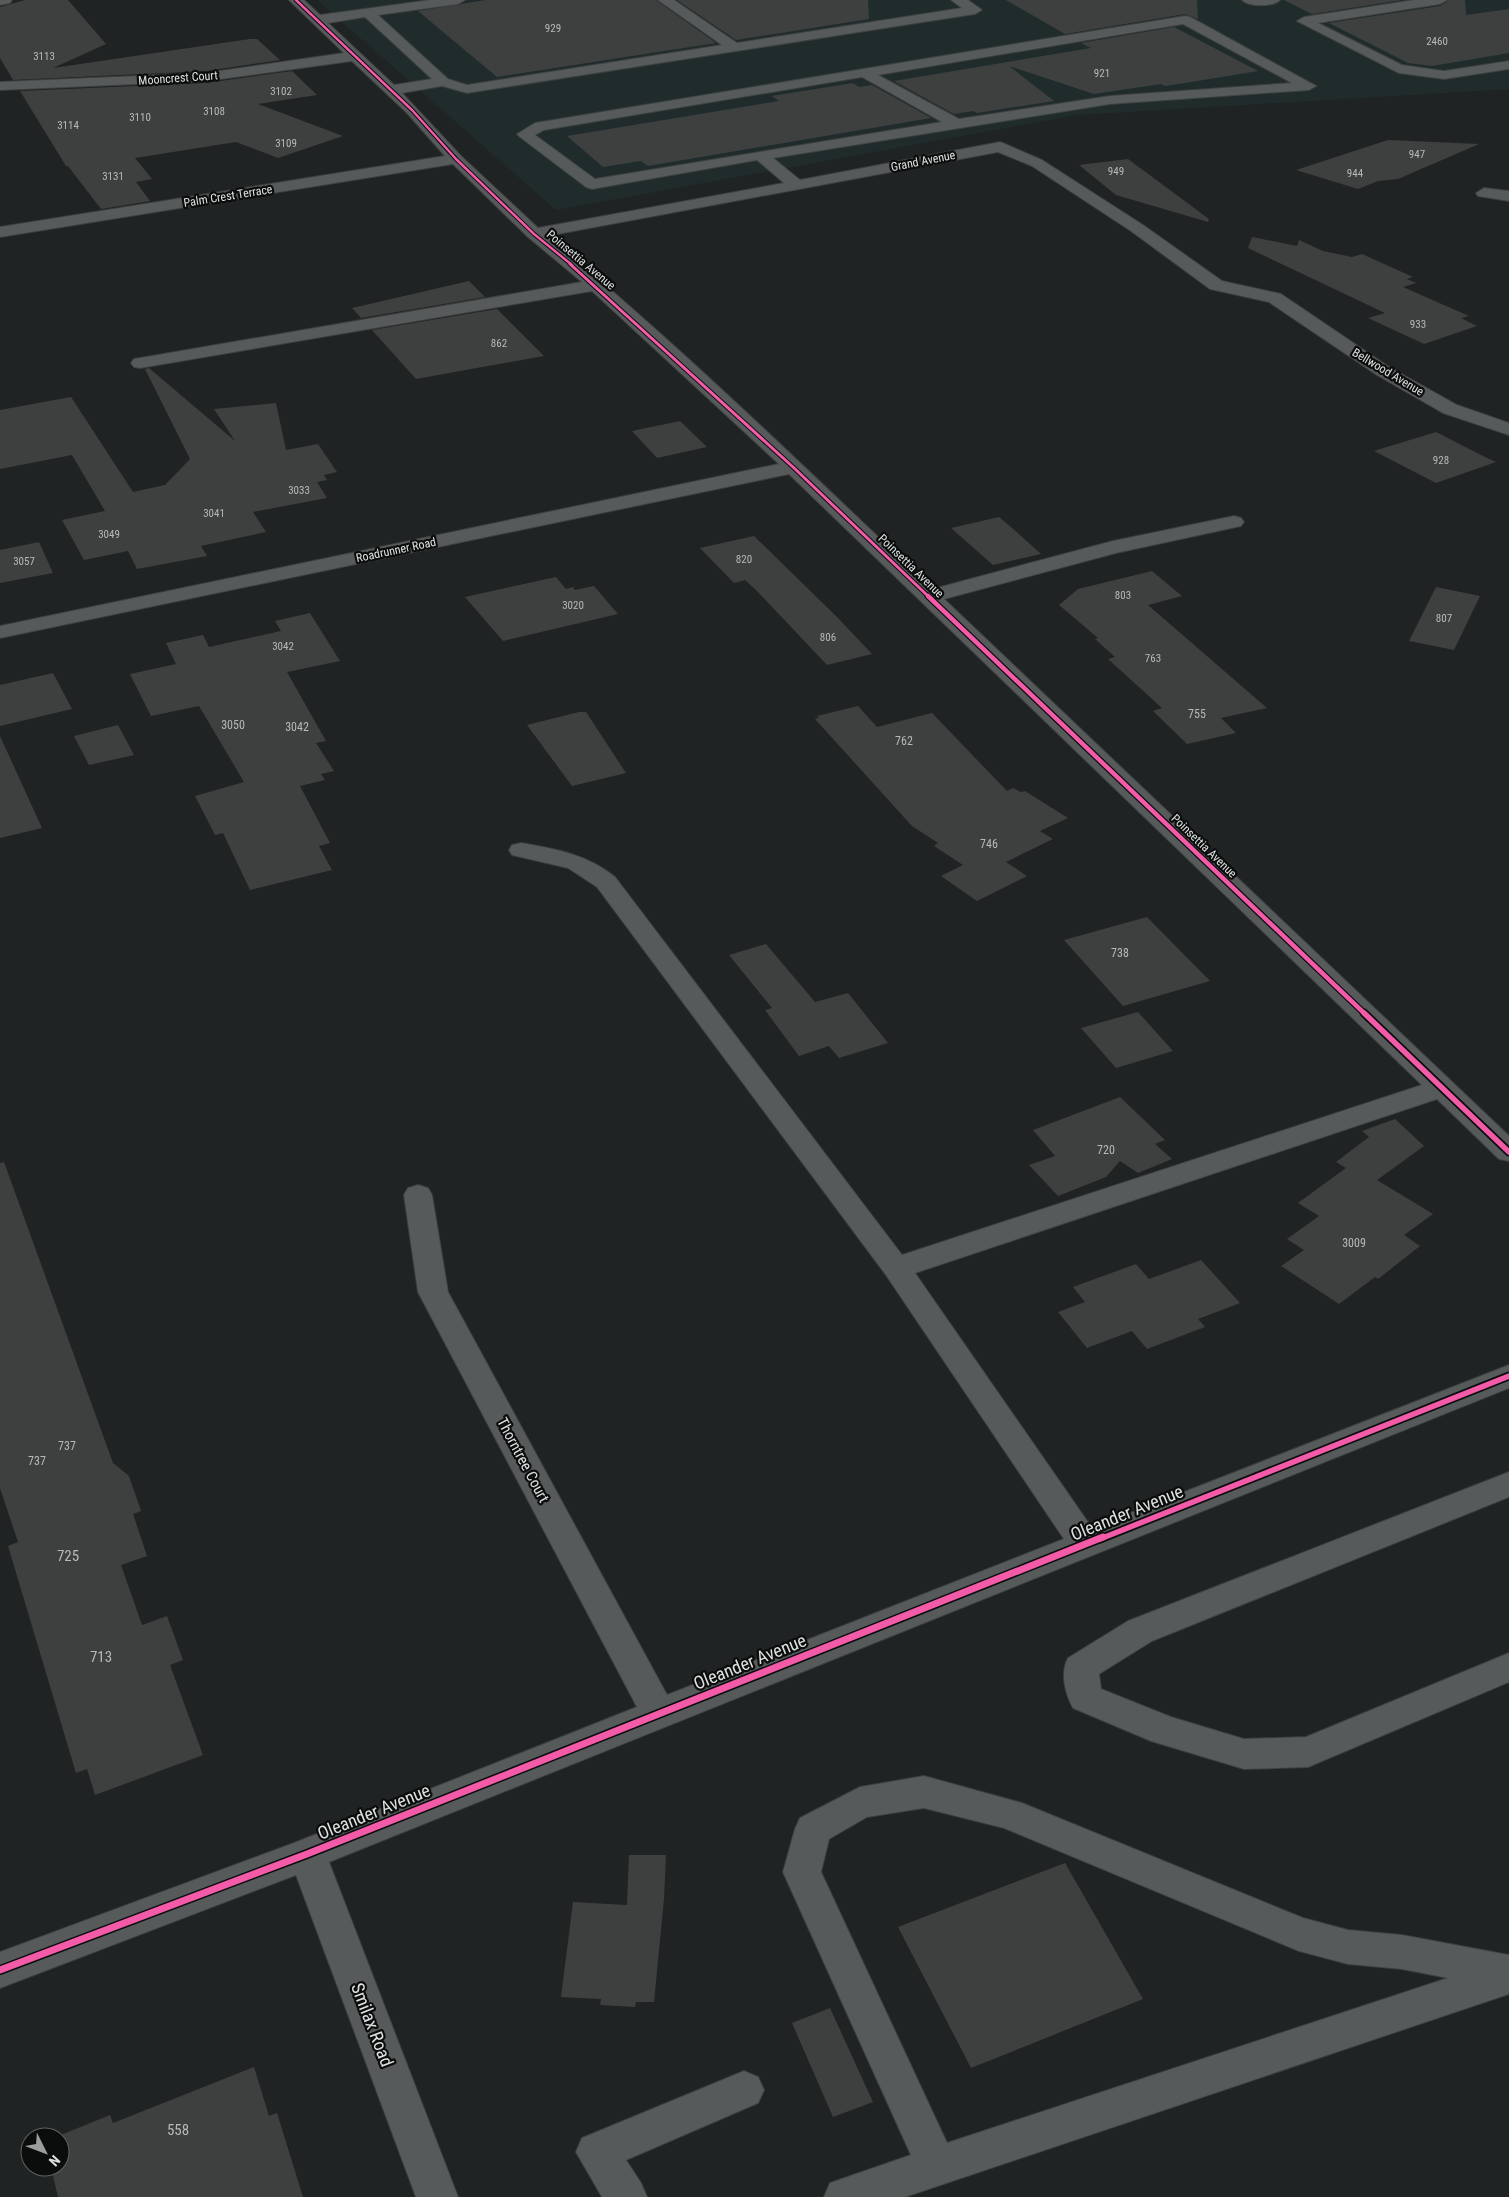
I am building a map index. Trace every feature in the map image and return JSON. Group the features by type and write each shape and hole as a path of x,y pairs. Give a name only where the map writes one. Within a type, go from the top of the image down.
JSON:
{"street":[{"path":"0,1 5,0"},
{"name":"Poinsettia Avenue","path":"296,0 412,110 456,159 534,234 596,285 793,467 1509,1152"},
{"path":"317,20 458,0"},
{"path":"665,0 734,47"},
{"path":"391,90 443,82 467,89 975,10 958,0"},
{"path":"1250,0 1273,0"},
{"path":"1440,0 1304,21 1399,69 1444,75 1509,65"},
{"path":"368,13 443,82"},
{"path":"1185,20 1309,86 1110,100 760,155 592,184 525,134 540,126 864,73 1185,20"},
{"name":"Mooncrest Court","path":"0,86 206,77 356,56"},
{"path":"864,73 957,124"},
{"name":"Grand Avenue","path":"534,234 1000,147 1038,163 1137,228 1216,285 1275,298"},
{"path":"760,155 797,185"},
{"name":"Palm Crest Terrace","path":"0,232 456,159"},
{"path":"1484,193 1509,196"},
{"path":"140,363 596,285"},
{"name":"Bellwood Avenue","path":"1275,298 1383,371 1408,385 1450,408 1509,429"},
{"name":"Roadrunner Road","path":"0,632 793,467"},
{"path":"929,597 1113,546 1234,522"},
{"path":"521,850 572,860 593,869 606,882 896,1268 1085,1544"},
{"path":"896,1268 1441,1088"},
{"name":"Thorntree Court","path":"418,1195 433,1292 659,1714"},
{"name":"Oleander Avenue","path":"0,1970 307,1854 1509,1376"},
{"path":"1509,1484 1140,1631 1080,1668 1085,1698 1164,1730 1244,1754 1308,1752 1509,1667"},
{"path":"937,2166 802,1872 813,1829 860,1803 924,1792 1000,1812 1299,1934 1348,1947 1402,1952 1509,1974"},
{"name":"Smilax Road","path":"307,1854 437,2197"},
{"path":"845,2197 1509,1974"},
{"path":"626,2197 597,2152 744,2090"}],"shaded area":[{"path":"317,0 1509,0 1509,89 1077,115 556,210"}],"building":[{"path":"25,0 68,0 106,44 53,68 250,39 257,39 280,60 206,71 13,80 0,58 0,7"},
{"path":"486,0 656,0 716,43 497,77 418,11"},
{"path":"677,0 868,0 869,19 736,40"},
{"path":"1006,0 1197,0 1198,19 1185,14 1065,34"},
{"path":"1284,0 1402,0 1312,14"},
{"path":"1449,0 1465,0 1466,15 1509,9 1509,53 1432,66 1408,63 1329,23 1440,6"},
{"path":"1174,27 1258,71 1165,86 1161,84 1094,94 1009,66 1054,101 977,113 973,111 954,114 894,81 1091,48 1081,43"},
{"path":"292,71 317,95 258,104 343,136 278,158 236,142 135,158 152,179 136,182 150,201 101,209 68,166 66,166 20,91 206,83"},
{"path":"853,83 859,87 872,85 931,118 648,166 641,161 603,167 567,136 779,101 772,96"},
{"path":"1388,140 1479,144 1398,179 1378,181 1358,189 1296,170"},
{"path":"1128,159 1209,219 1208,222 1116,195 1079,165"},
{"path":"1252,237 1297,246 1299,240 1323,251 1352,257 1362,254 1413,277 1407,279 1416,283 1403,287 1469,316 1461,318 1477,326 1424,344 1368,318 1385,313 1248,248"},
{"path":"469,281 485,297 361,318 352,308"},
{"path":"497,309 544,356 416,379 372,330"},
{"path":"149,368 235,441 214,409 276,403 286,450 318,444 337,472 324,475 327,480 317,482 327,498 253,512 266,532 201,546 207,556 137,569 128,551 84,560 62,520 105,511 72,455 0,469 0,410 71,397 133,492 165,485 190,459 145,369"},
{"path":"680,421 707,447 657,458 632,431"},
{"path":"1436,432 1496,462 1436,483 1374,451"},
{"path":"999,517 1041,554 993,565 951,528"},
{"path":"754,536 872,654 827,665 757,591 745,580 734,583 700,548"},
{"path":"39,542 53,573 0,583 0,550"},
{"path":"1152,571 1182,596 1148,605 1267,708 1221,718 1236,733 1187,744 1153,711 1162,708 1108,659 1115,657 1095,639 1098,638 1059,605 1078,589"},
{"path":"556,577 566,589 573,587 575,590 594,586 618,614 503,641 465,597"},
{"path":"1436,587 1480,596 1454,650 1409,641"},
{"path":"310,613 340,661 287,672 326,741 316,743 334,771 321,774 325,780 300,786 330,843 319,846 332,870 250,890 223,833 215,835 195,796 244,782 199,706 151,716 130,674 176,664 166,643 203,635 209,647 281,631 275,621"},
{"path":"53,673 72,709 0,726 0,685"},
{"path":"858,706 877,727 932,713 1007,791 1013,788 1021,792 1025,791 1068,818 1040,831 1053,839 1006,862 1027,876 977,901 941,876 963,865 934,846 938,843 912,826 815,719 819,718 817,716"},
{"path":"579,712 586,712 626,773 572,786 527,725"},
{"path":"118,725 134,755 89,765 74,736"},
{"path":"0,736 42,828 0,838"},
{"path":"1147,917 1210,981 1123,1006 1064,940"},
{"path":"766,944 815,1002 848,993 888,1043 839,1058 829,1046 799,1056 765,1010 772,1008 729,955"},
{"path":"1138,1012 1173,1051 1116,1068 1081,1028"},
{"path":"1120,1097 1165,1140 1155,1144 1172,1159 1138,1173 1120,1161 1106,1177 1058,1196 1029,1165 1055,1156 1033,1130"},
{"path":"1395,1119 1424,1146 1377,1180 1433,1214 1404,1235 1420,1246 1378,1279 1375,1277 1339,1304 1281,1266 1304,1250 1287,1239 1319,1216 1298,1203 1346,1168 1336,1162 1369,1137 1362,1131"},
{"path":"4,1162 113,1463 129,1476 141,1511 133,1514 147,1556 121,1565 142,1625 167,1616 183,1660 170,1665 203,1755 95,1795 87,1769 76,1773 8,1546 18,1542 0,1488 0,1163"},
{"path":"1201,1260 1240,1303 1198,1319 1205,1327 1147,1349 1132,1331 1087,1348 1058,1312 1085,1302 1073,1287 1136,1264 1149,1279"},
{"path":"629,1855 666,1855 664,1899 654,2002 636,2002 635,2007 600,2005 601,1999 561,1997 573,1902 627,1905"},
{"path":"1065,1863 1143,1999 971,2068 898,1927"},
{"path":"830,2008 873,2102 833,2117 792,2023"},
{"path":"254,2067 269,2116 277,2113 303,2197 58,2197 53,2177 70,2177 70,2131 110,2115 113,2123"}],"cycle path":[{"path":"296,0 412,110 456,159 534,234 596,285 793,467 1509,1152"},
{"path":"0,1970 307,1854 1509,1376"}]}
